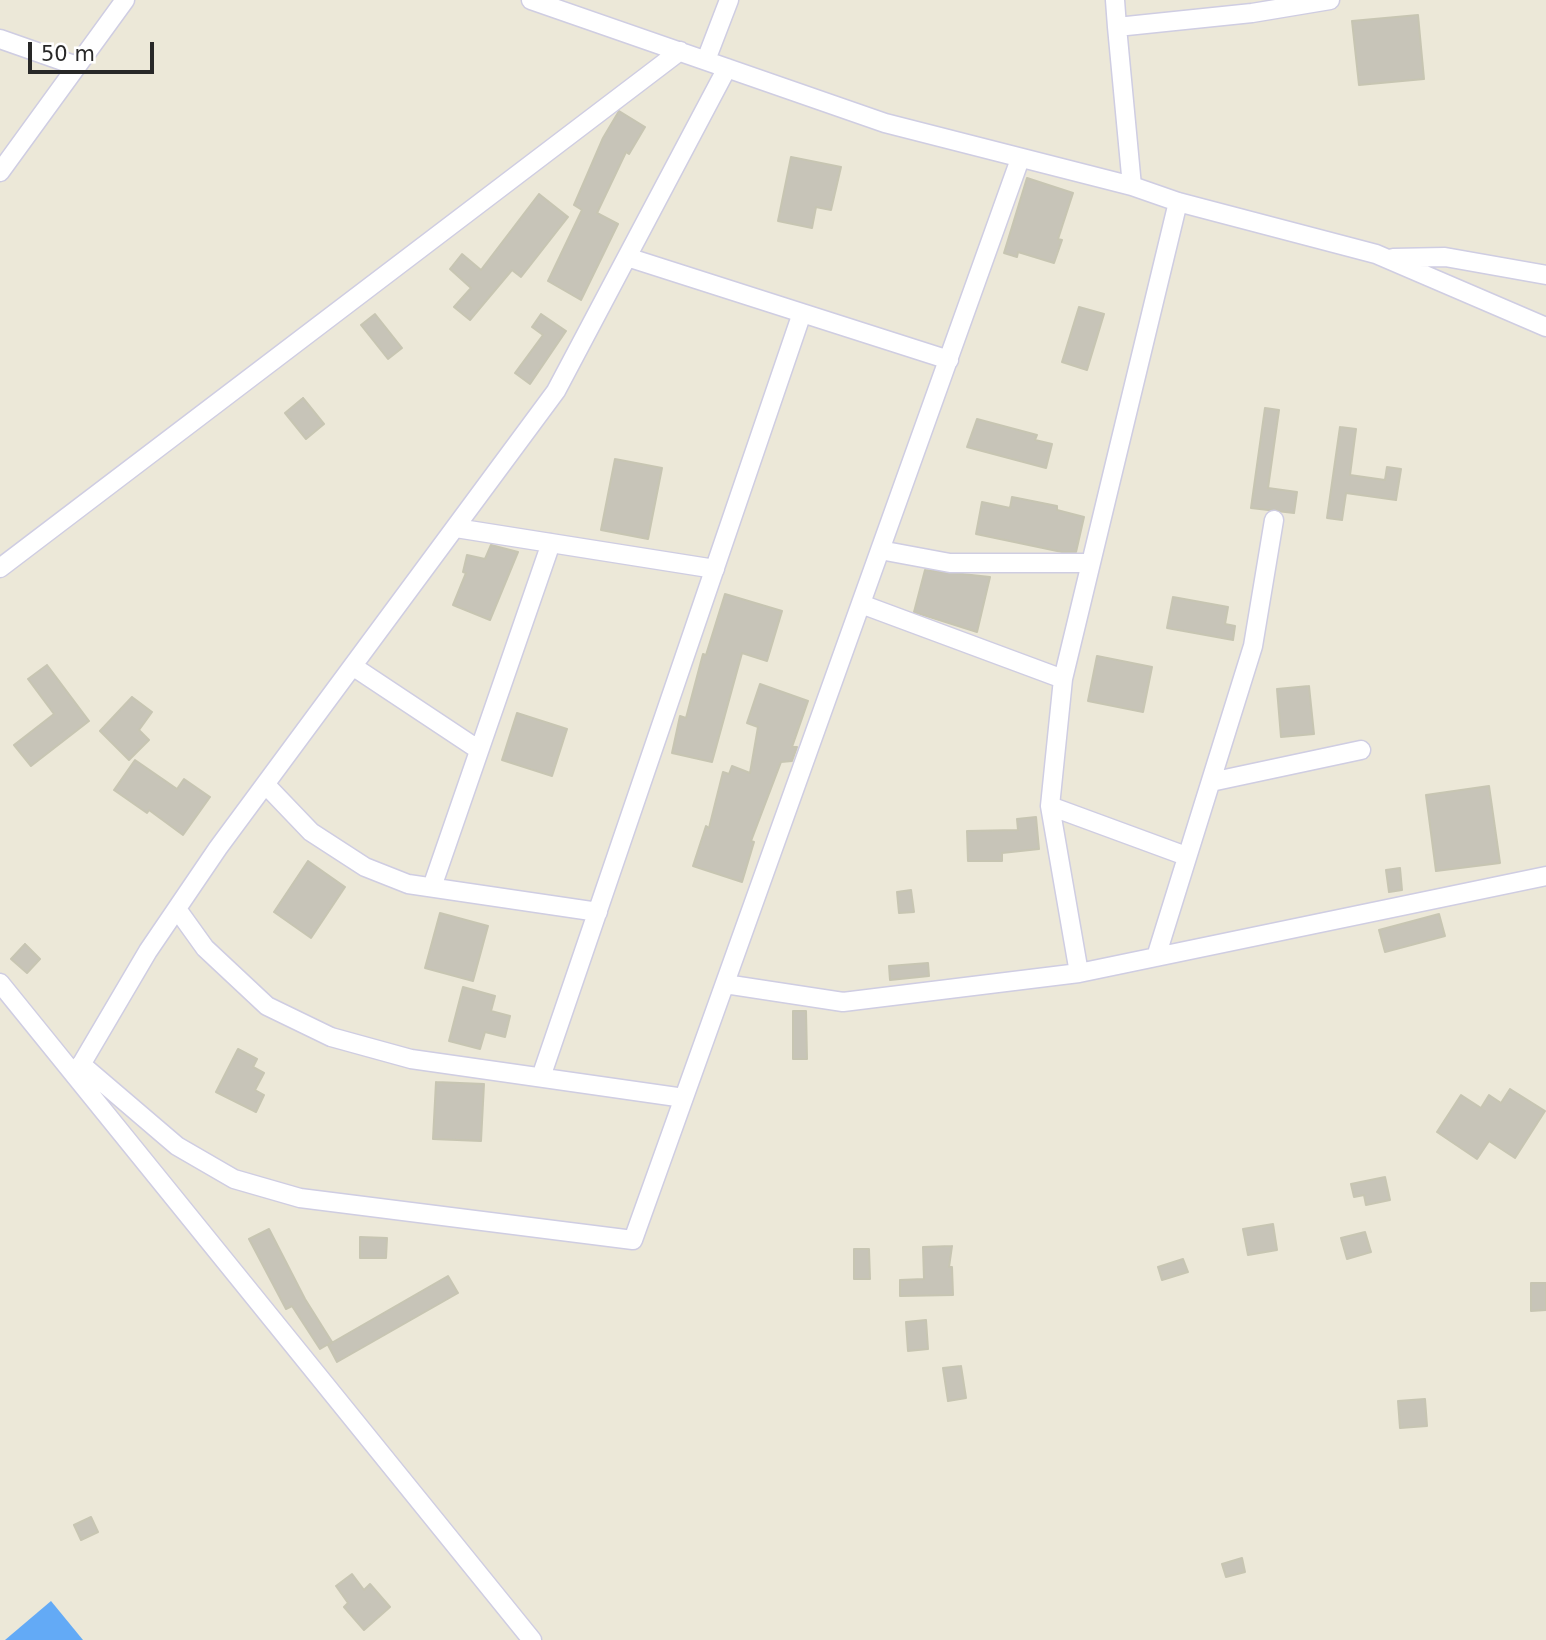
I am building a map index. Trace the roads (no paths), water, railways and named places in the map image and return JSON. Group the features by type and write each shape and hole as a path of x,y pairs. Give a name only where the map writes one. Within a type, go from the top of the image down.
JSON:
{"street":[{"path":"0,172 125,0"},
{"path":"531,0 885,123 1132,186 1178,202 1386,258 1546,327"},
{"path":"706,60 729,0"},
{"path":"1115,0 1132,186"},
{"path":"1117,27 1252,13 1330,0"},
{"path":"0,39 77,66"},
{"path":"0,568 680,51"},
{"path":"78,1070 177,909 556,391 727,68"},
{"path":"78,1070 177,1146 234,1179 300,1198 633,1240 1020,159"},
{"path":"1079,973 1050,806 1063,679 1178,202"},
{"path":"627,257 948,360"},
{"path":"1386,258 1445,257 1546,275"},
{"path":"541,1077 802,313"},
{"path":"1156,957 1253,646 1274,520"},
{"path":"456,528 715,569"},
{"path":"432,887 551,543"},
{"path":"880,550 950,563 1089,563"},
{"path":"861,604 1063,679"},
{"path":"354,667 479,750"},
{"path":"1210,782 1361,750"},
{"path":"266,785 311,832 365,867 408,884 597,912"},
{"path":"1050,806 1186,856"},
{"path":"725,984 843,1002 1079,973 1546,876"},
{"path":"177,909 205,948 267,1006 331,1037 411,1059 684,1098"},
{"path":"0,983 78,1070 532,1640"}],"water":[{"path":"51,1601 83,1640 5,1640"}]}
